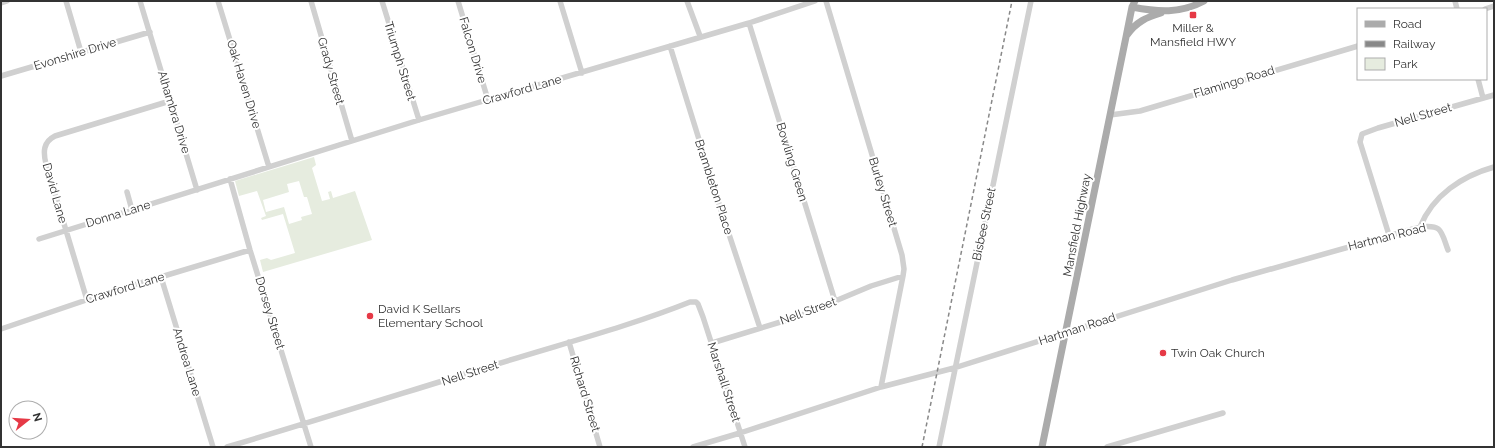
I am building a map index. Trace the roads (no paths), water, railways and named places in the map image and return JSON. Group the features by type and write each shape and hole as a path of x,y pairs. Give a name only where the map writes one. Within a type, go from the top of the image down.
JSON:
{"main road":[{"path":"1126,36 1134,26 1142,20 1166,12 1193,7 1204,1"},
{"path":"1132,3 1166,12"},
{"name":"Mansfield Highway","path":"1042,447 1132,3"}],"street":[{"path":"1,3 7,1"},
{"path":"66,1 81,52"},
{"name":"Alhambra Drive","path":"140,1 197,190"},
{"name":"Oak Haven Drive","path":"218,1 269,167"},
{"name":"Grady Street","path":"311,1 352,141"},
{"name":"Triumph Street","path":"382,1 419,120"},
{"name":"Falcon Drive","path":"458,1 488,100"},
{"path":"560,1 582,73"},
{"path":"687,1 700,36"},
{"name":"Crawford Lane","path":"230,179 419,120 748,23 815,1"},
{"name":"Burley Street","path":"826,1 902,255 904,269 881,387"},
{"name":"Bisbee Street","path":"939,447 954,368 1031,1"},
{"name":"Bowling Green","path":"748,23 836,301"},
{"name":"Evonshire Drive","path":"1,76 150,32"},
{"name":"Brambleton Place","path":"670,46 720,207 760,328"},
{"name":"Flamingo Road","path":"1110,115 1140,111 1357,46"},
{"path":"1478,80 1483,98"},
{"name":"Nell Street","path":"1389,235 1360,142 1362,134 1494,95"},
{"name":"David Lane","path":"87,300 65,231 44,156 45,144 48,140 55,136 170,101"},
{"path":"1420,227 1430,208 1450,188 1470,175 1494,167"},
{"path":"197,190 230,179"},
{"name":"Dorsey Street","path":"230,179 250,250 311,447"},
{"name":"Donna Lane","path":"39,239 197,190"},
{"path":"127,192 132,210"},
{"name":"Hartman Road","path":"694,447 881,387 954,368 1232,280 1389,235 1431,225 1438,228 1442,232 1448,250"},
{"name":"Crawford Lane","path":"1,329 87,300 250,250"},
{"name":"Nell Street","path":"712,343 796,317 871,286 903,276"},
{"name":"Andrea Lane","path":"161,277 213,447"},
{"name":"Nell Street","path":"227,447 304,425 612,329 690,302 696,302 698,304 703,317"},
{"name":"Marshall Street","path":"703,317 745,447"},
{"name":"Richard Street","path":"569,342 600,447"},
{"path":"1106,447 1223,413"}],"railway":[{"path":"922,447 1012,1"}],"place":[{"name":"Miller & Mansfield HWY","path":"1193,15"},
{"name":"David K Sellars Elementary School","path":"370,316"},
{"name":"Twin Oak Church","path":"1163,353"}]}
